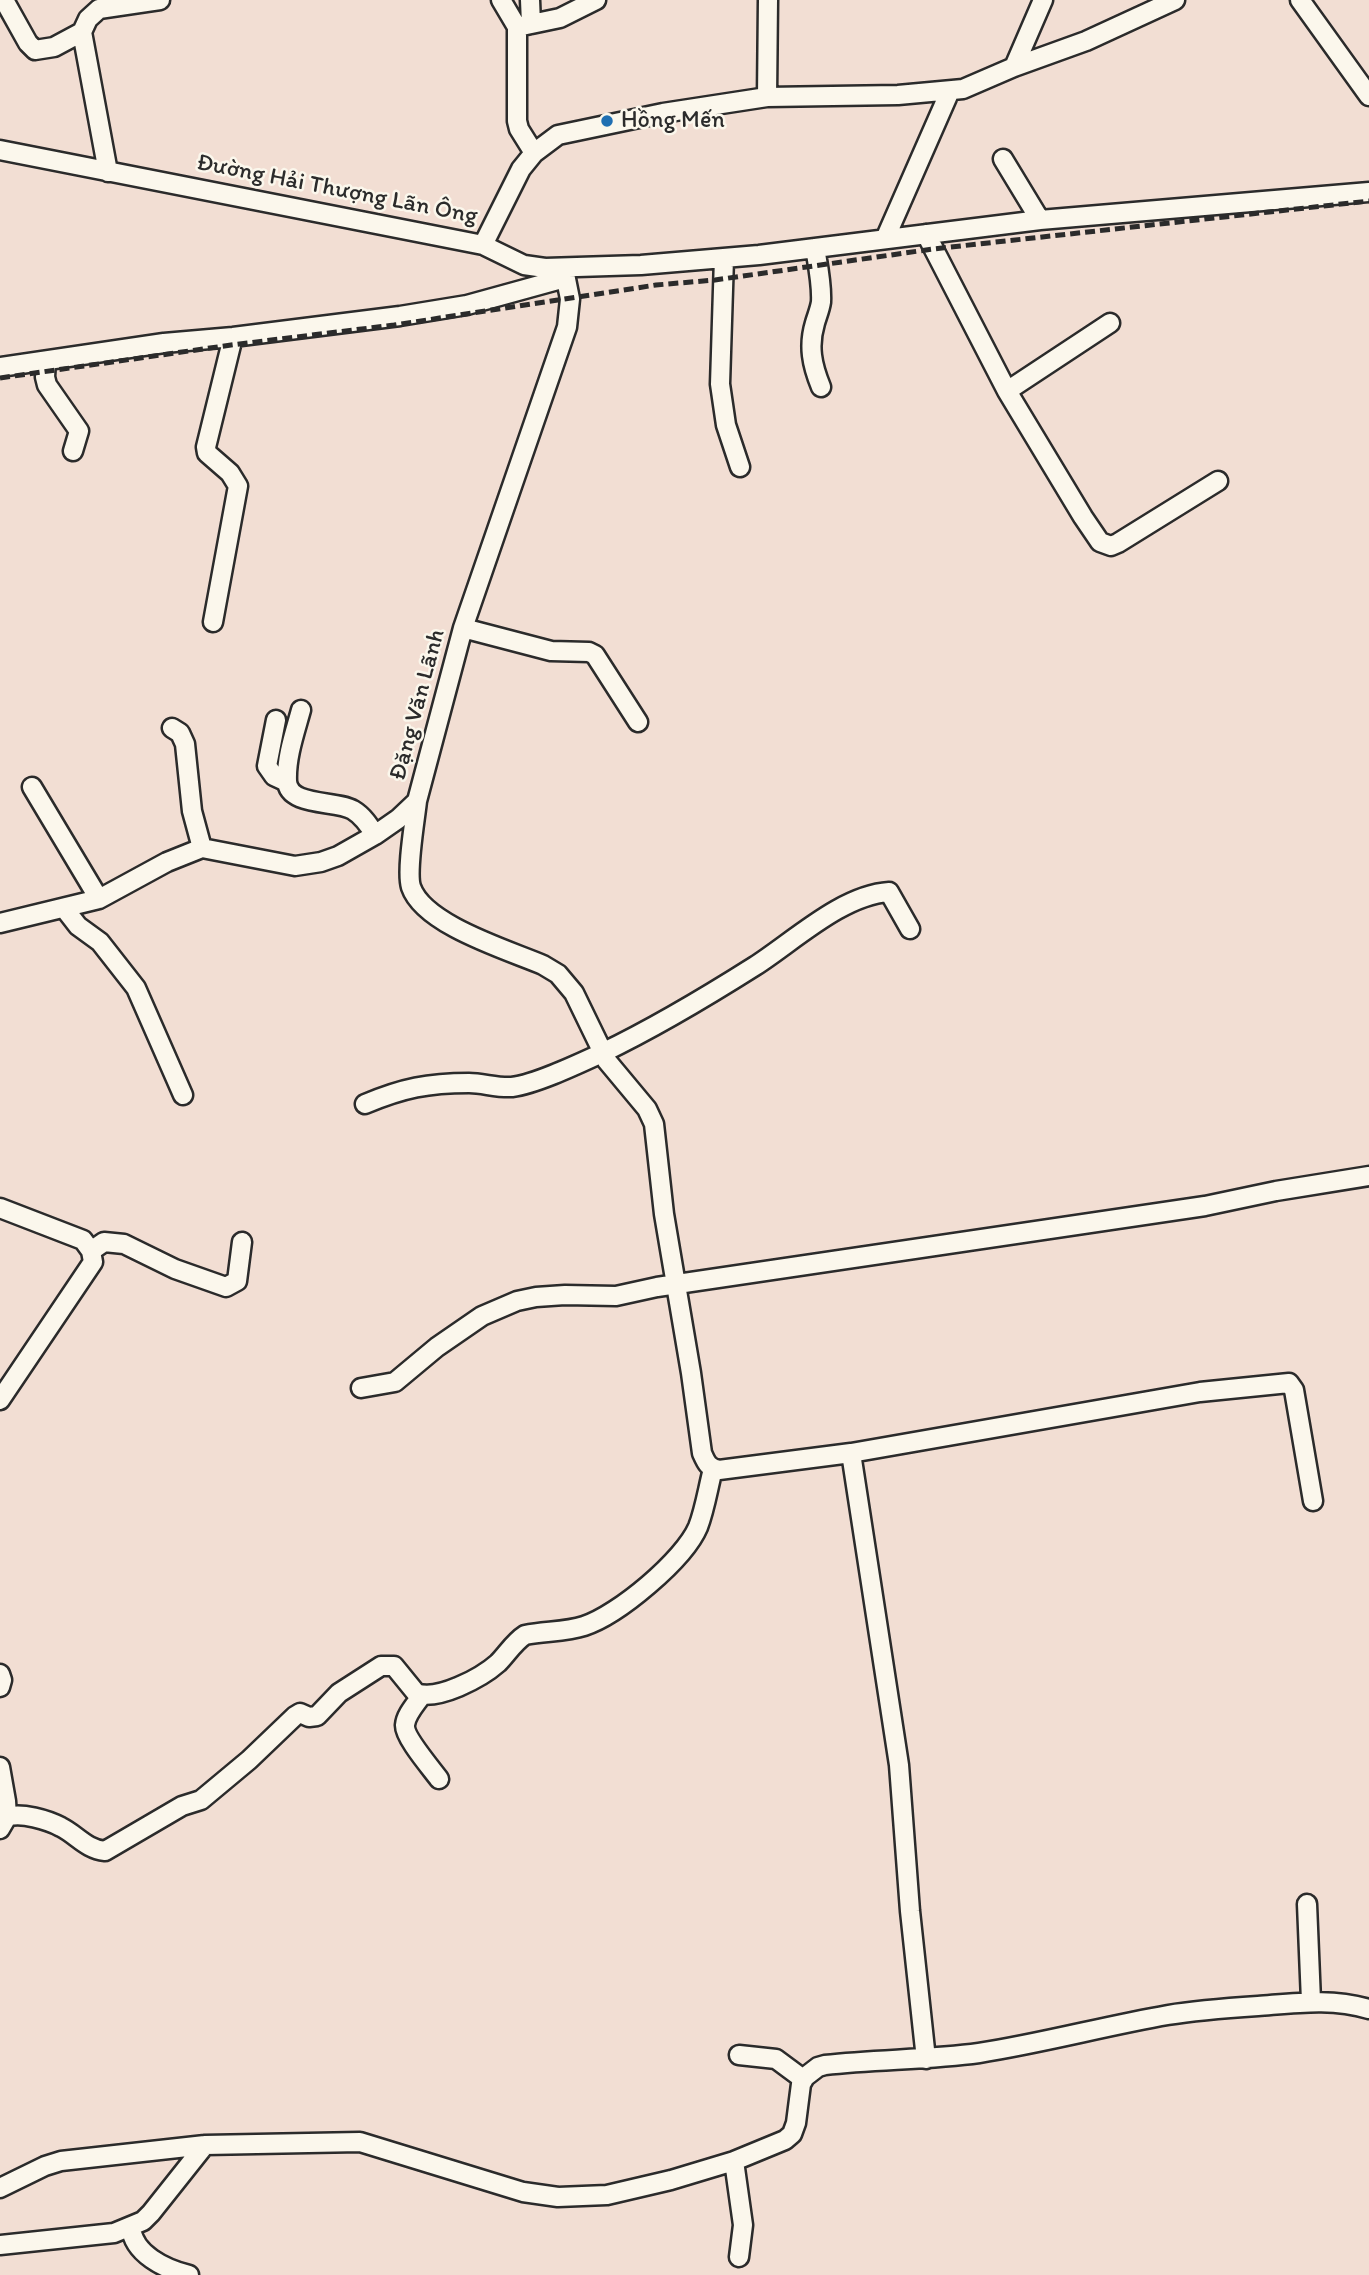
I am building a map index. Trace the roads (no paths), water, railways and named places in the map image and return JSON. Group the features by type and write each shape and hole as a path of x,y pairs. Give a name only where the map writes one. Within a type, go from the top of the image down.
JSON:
{"street":[{"path":"108,172 82,32 88,19 99,9 160,0"},
{"path":"501,0 524,26"},
{"path":"530,0 524,26 517,121 534,153"},
{"path":"524,26 560,18 596,0"},
{"path":"766,97 768,0"},
{"path":"1014,67 1044,0"},
{"name":"Đường Hải Thượng Lãn Ông","path":"0,150 483,244 521,169 534,153 558,135 594,126 766,97 898,95 950,91 977,84 1014,67 1086,41 1175,0"},
{"path":"1300,0 1369,96"},
{"path":"3,2 35,50 54,47 82,32"},
{"path":"885,239 950,91"},
{"path":"1003,159 1040,220"},
{"path":"0,367 164,343 233,337 467,305 565,274 815,248 1040,220 1369,192"},
{"path":"926,234 1007,391 1083,517 1105,545 1118,543 1218,481"},
{"path":"483,244 524,265 565,274"},
{"path":"815,248 821,281 821,305 810,348 812,366 821,387"},
{"path":"724,258 720,384 726,425 740,467"},
{"name":"Đặng Văn Lãnh","path":"202,848 295,866 309,866 338,856 375,835 417,801 463,628 567,327 570,299 565,274"},
{"path":"1007,391 1110,323"},
{"path":"213,622 238,486 230,473 207,453 206,446 233,337"},
{"path":"46,361 47,385 79,431 73,451"},
{"path":"463,628 551,652 589,652 595,655 638,722"},
{"path":"301,710 291,748 287,782 289,788 296,796 354,810 366,821 375,835"},
{"path":"276,720 267,766 274,776 287,782"},
{"path":"0,923 99,899 167,862 202,848 192,811 185,744 180,733 172,727"},
{"path":"32,787 99,899"},
{"path":"417,801 410,882 416,897 441,920 558,974 581,1006 602,1052 647,1109 654,1125 664,1214 702,1453 706,1463 713,1469 850,1453 1200,1392 1289,1382 1294,1390 1313,1501"},
{"path":"365,1104 399,1090 422,1085 472,1083 513,1087 602,1052 743,973 836,910 865,896 889,892 910,929"},
{"path":"64,908 78,926 100,942 136,988 183,1095"},
{"path":"361,1388 395,1382 437,1347 482,1315 517,1301 536,1297 616,1296 677,1284 1205,1206 1276,1191 1369,1177"},
{"path":"0,1208 83,1240 91,1251 93,1262 0,1400"},
{"path":"91,1251 104,1242 124,1244 175,1269 226,1287 237,1282 242,1242"},
{"path":"850,1453 899,1765 910,1911 926,2059"},
{"path":"439,1779 409,1737 405,1725 422,1695 476,1679 500,1661 525,1635 586,1625 609,1614 644,1588 690,1542 698,1526 713,1469"},
{"path":"3,1823 19,1815 60,1826 94,1850 105,1851 182,1806 201,1800 249,1760 295,1716 300,1713 309,1717 317,1716 339,1693 381,1666 394,1666 411,1689 422,1695"},
{"path":"0,1674 0,1687"},
{"path":"0,1768 6,1801 3,1823"},
{"path":"1307,1904 1311,2001"},
{"path":"0,2188 61,2161 205,2145 360,2142 523,2192 558,2197 607,2195 734,2161 779,2144 792,2134 803,2079 811,2071 825,2065 905,2058 926,2059 1034,2043 1170,2014 1311,2001 1351,2004 1369,2010"},
{"path":"739,2055 776,2059 803,2079"},
{"path":"0,2245 107,2234 131,2227 151,2213 205,2145"},
{"path":"734,2161 743,2225 739,2257"},
{"path":"131,2227 133,2240 140,2249 163,2266 189,2275"}],"railway":[{"path":"0,378 394,325 656,285 715,280 933,249 1369,201"}],"place":[{"name":"Hồng Mến","path":"607,121"}]}
